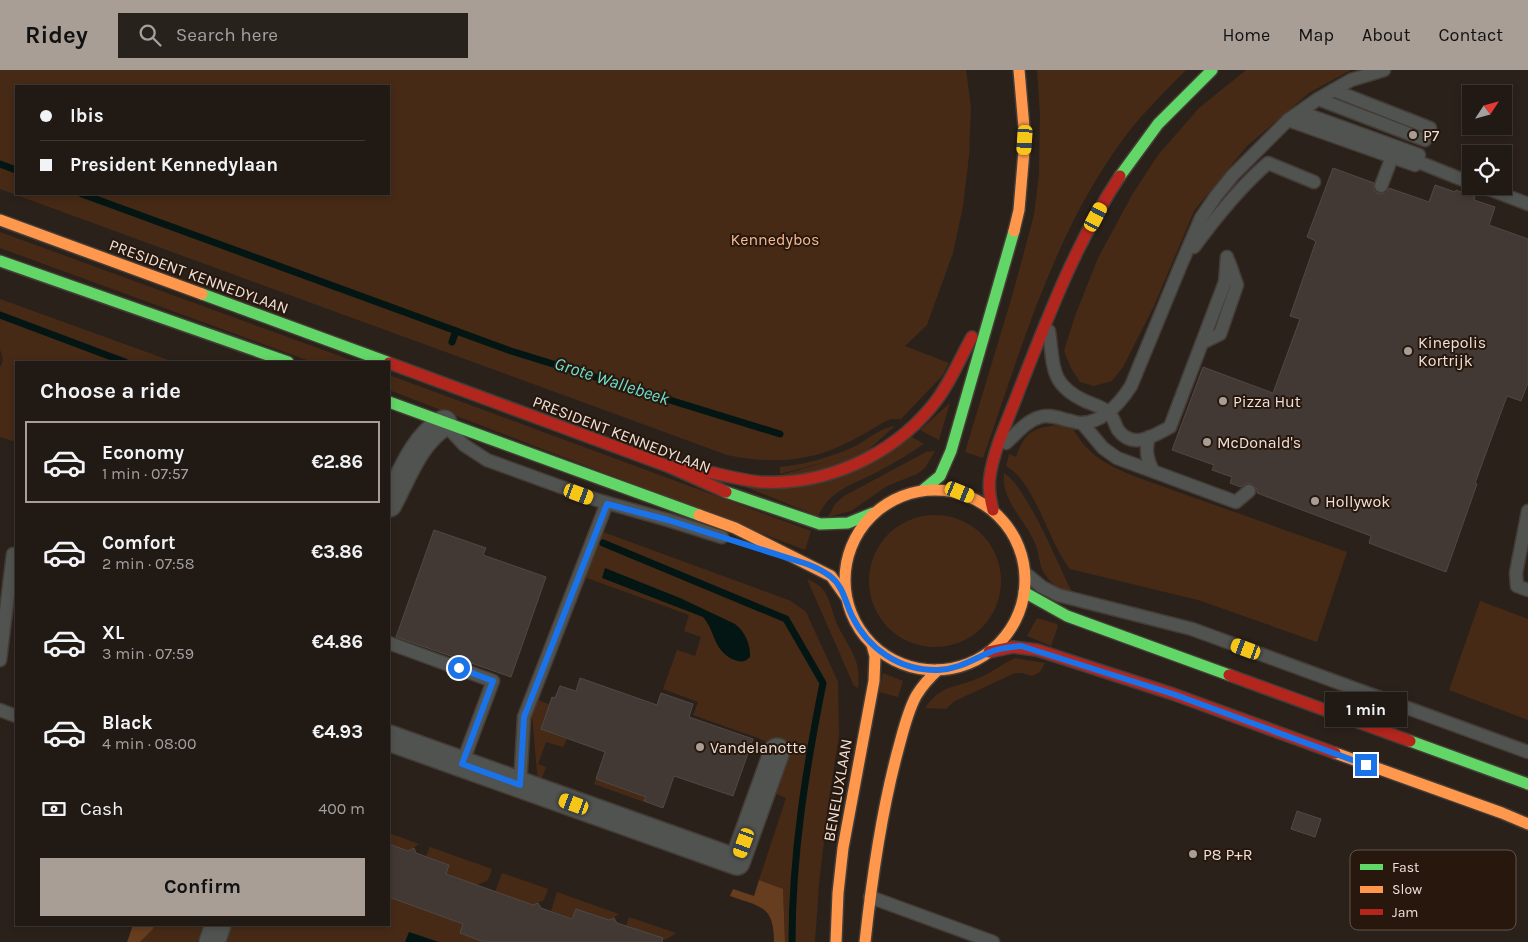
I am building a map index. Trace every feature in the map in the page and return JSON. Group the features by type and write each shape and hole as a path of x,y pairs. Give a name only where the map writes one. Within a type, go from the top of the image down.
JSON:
{"main road":[{"path":"923,490 935,482 944,470 997,292 1019,210 1025,140 1019,70"},
{"path":"993,510 989,499 988,476 1072,261 1112,187 1143,142 1174,106 1212,70"},
{"name":"PRESIDENT KENNEDYLAAN","path":"0,220 383,361"},
{"path":"0,261 285,361"},
{"path":"670,467 704,471 739,479 790,482 824,476 842,470 880,452 910,429 932,406 945,387 997,292"},
{"name":"PRESIDENT KENNEDYLAAN","path":"390,364 670,467 725,492 820,524 848,523 873,513"},
{"path":"390,402 735,528 831,576 846,597"},
{"path":"942,489 960,492 993,510 1006,523 1015,539 1022,556 1025,573 1024,592 1020,609 1013,626 1002,640 989,652 973,662 956,668 938,670 920,669 902,664 886,656 872,645 860,631 851,615 846,597 845,569 852,542 861,527 873,513 888,501 905,494 923,490 942,489"},
{"path":"1024,592 1068,616 1528,784"},
{"name":"BENELUXLAAN","path":"836,942 838,893 843,848 874,681 875,656 872,645"},
{"path":"989,652 1021,646 1037,650 1173,694 1502,812 1528,824"},
{"path":"866,942 870,897 883,816 896,757 910,708 921,687 938,670"}],"street":[{"path":"390,502 429,434 444,423"},
{"path":"390,738 737,862 777,750"},
{"path":"212,942 218,926"}],"lane":[{"path":"995,455 1028,422 1041,416 1056,417 1082,423 1096,420 1121,401 1131,386 1201,218 1216,196 1233,175 1288,120 1318,99 1351,80 1384,70"},
{"path":"1333,90 1430,128"},
{"path":"1318,99 1425,140"},
{"path":"1300,112 1462,179"},
{"path":"1288,120 1392,157 1416,160"},
{"path":"1256,173 1257,151"},
{"path":"1382,186 1392,157"},
{"path":"1180,267 1216,217 1256,173 1268,164 1314,182"},
{"path":"1504,195 1528,204"},
{"path":"1048,321 1054,370 1059,383 1071,394 1109,412 1118,430 1128,439 1138,441 1170,427 1225,282 1227,257"},
{"path":"444,423 464,445 487,460 607,504 668,520 807,564"},
{"path":"1082,423 1103,448 1117,458 1236,502 1249,490"},
{"path":"1149,437 1146,452 1148,462 1153,471"},
{"path":"520,785 524,717 607,504"},
{"path":"1528,511 1516,573 1517,586 1528,590"},
{"path":"0,660 13,554"},
{"path":"1025,573 1058,595 1192,629 1528,752"},
{"path":"390,643 493,681 462,764"},
{"path":"0,710 15,716"},
{"path":"1502,812 1528,820"},
{"path":"870,897 993,942"}],"green space":[{"name":"Kennedybos","path":"0,70 966,70 971,107 969,156 963,206 953,253 927,325 905,346 949,363 943,375 901,419 891,419 884,422 826,452 784,460 741,458 727,455 16,195 390,195 390,85 15,85 15,194 0,189"},
{"path":"1037,70 1186,70 1134,125 1107,162 1063,242 1028,328 983,458 965,452 1013,293 1034,215 1039,174 1040,114"},
{"path":"1246,70 1351,70 1309,93 1247,146 1194,211 1154,306 1123,367 1112,381 1094,386 1080,382 1071,368 1064,351 1075,316 1098,258 1132,195 1158,155 1199,108"},
{"path":"0,232 353,361 309,361 0,248"},
{"path":"0,299 171,361 15,361 15,442 0,437 0,367 3,359 0,350"},
{"path":"390,375 811,531 805,550 390,390"},
{"path":"950,403 939,440 920,430"},
{"path":"1058,425 1073,429 1086,447 1100,459 1126,473 1347,552 1317,642 1198,600 1070,569 1062,558 1026,485 1006,466 1009,454 1016,457 1026,437 1031,433 1042,428"},
{"path":"895,426 867,451 780,474 780,467 808,462 835,454 853,447 884,429"},
{"path":"912,437 924,444 887,467 837,493 823,507 818,516 743,486"},
{"path":"935,451 925,468 917,474 887,486 851,511 828,517 835,504 844,496 926,452"},
{"path":"1004,473 1012,480 1031,507 1071,590 1069,592 1055,585 1044,573 1031,534 1006,492"},
{"path":"935,515 948,516 960,520 982,534 996,556 1000,568 1000,594 996,606 982,628 960,642 948,646 935,647 922,646 910,642 888,628 874,606 870,594 869,581 870,568 874,556 888,534 910,520 922,516"},
{"path":"603,532 791,601 806,612 838,682 839,736 829,798 819,884 815,942 785,942 783,890 759,880 786,798 771,792 770,744 693,715 698,702 663,689 677,650 695,656 701,637 684,631 689,615 584,577"},
{"path":"807,579 821,587 828,598 838,626 856,662 859,678 858,688 854,686"},
{"path":"1480,601 1528,619 1528,720 1449,690"},
{"path":"1037,618 1057,624 1058,626 1051,646 1027,636"},
{"path":"1015,658 1045,663 1040,672 1032,676 1015,673 955,701 946,709 925,708 931,700 948,688 981,677"},
{"path":"883,673 903,681 898,697 879,692"},
{"path":"538,700 549,704 541,729 567,739 563,747 546,742 538,764 546,767 540,783 538,783 532,715"},
{"path":"596,779 646,797 644,802 594,784"},
{"path":"390,833 419,844 408,851 390,844"},
{"path":"430,847 492,869 488,880 477,885 446,874 449,865 426,856"},
{"path":"502,873 548,889 544,900 533,905 495,892"},
{"path":"403,892 434,902 432,913 463,924 460,933 484,942 226,942 232,926 390,926 390,897 400,901"},
{"path":"557,892 619,914 609,921 576,909 572,919 551,911"},
{"path":"629,917 676,933 665,940 626,926"},
{"path":"154,926 203,926 197,942 140,942"}],"shaded area":[{"path":"605,568 680,598 735,624 747,639 750,657 742,661 732,659 717,645 703,617 602,578"},
{"path":"759,880 783,889 785,942 774,942 771,921 763,909 730,896 733,889 754,896"},
{"path":"133,926 154,926 140,942 127,942"},
{"path":"409,932 439,942 405,942"}],"building":[{"name":"Kinepolis Kortrijk","path":"1333,168 1374,183 1374,191 1379,194 1386,193 1389,188 1429,202 1435,185 1455,192 1456,190 1462,192 1462,195 1470,195 1475,197 1474,200 1495,207 1489,225 1528,239 1528,383 1521,401 1507,396 1475,483 1477,484 1446,572 1369,543 1371,536 1257,493 1257,489 1252,484 1247,483 1241,487 1230,483 1232,477 1212,470 1214,465 1172,450 1203,367 1273,393 1300,319 1290,316 1316,241 1307,237"},
{"path":"434,530 486,548 483,555 546,577 511,677 396,637"},
{"path":"580,678 657,705 661,693 693,704 689,717 753,739 733,796 674,776 663,808 644,801 646,797 596,779 605,752 541,729 552,697 555,698 560,686 576,691"},
{"path":"1297,811 1321,819 1315,837 1291,829"},
{"path":"390,844 408,851 414,848 416,853 449,865 446,874 533,905 538,903 541,908 572,919 576,909 609,920 614,918 617,923 663,938 662,942 484,942 460,933 463,924 390,897"}],"waterway":[{"path":"0,164 15,170"},
{"path":"85,195 511,351 780,434"},
{"path":"0,315 122,361"},
{"name":"Grote Wallebeek","path":"452,342 456,331"},
{"path":"603,543 786,619 823,683 811,747 797,844 792,942"}],"traffic: fast":[{"path":"1120,176 1158,124 1212,70"},
{"path":"923,490 940,476 951,451 1014,231"},
{"path":"0,261 285,361"},
{"path":"202,294 384,361"},
{"path":"390,402 699,515"},
{"path":"726,492 820,524 848,523 873,513"},
{"path":"1024,592 1067,616 1229,675"},
{"path":"1410,741 1528,784"}],"traffic: slow":[{"path":"1014,231 1019,210 1025,139 1019,70"},
{"path":"0,220 202,294"},
{"path":"944,490 953,491 978,500 999,516 1015,537 1024,562 1025,580 1024,598 1015,623 999,644 978,660 970,663 953,669 926,670 917,669 892,660 865,637 855,623 846,598 845,571 846,562 855,537 878,510 892,500 917,491 944,490"},
{"path":"699,515 735,528 831,576 846,597"},
{"path":"836,942 838,893 843,848 874,681 875,656 872,645"},
{"path":"865,942 882,821 902,736 916,696 938,670"},
{"path":"1335,753 1528,824"}],"traffic: jam":[{"path":"993,510 989,480 1002,434 1063,281 1104,201 1120,176"},
{"path":"670,467 704,471 760,482 784,482 809,479 855,464 897,440 916,424 932,406 949,381 972,337"},
{"path":"390,363 670,467 726,492"},
{"path":"989,652 1013,647 1037,650 1173,694 1335,753"},
{"path":"1229,675 1410,741"}],"place":[{"name":"P7","path":"1413,135"},
{"name":"Kinepolis Kortrijk","path":"1408,351"},
{"name":"Pizza Hut","path":"1223,401"},
{"name":"McDonald's","path":"1207,442"},
{"name":"Hollywok","path":"1315,501"},
{"name":"Vandelanotte","path":"700,747"},
{"name":"P8 P+R","path":"1193,854"}],"route":[{"path":"459,668 493,681 462,764 520,785 524,717 607,504 668,520 819,569 831,576 839,586 846,597 851,615 860,631 872,645 886,656 902,664 920,669 956,668 973,662 989,652 1021,646 1173,694 1366,765"}]}
